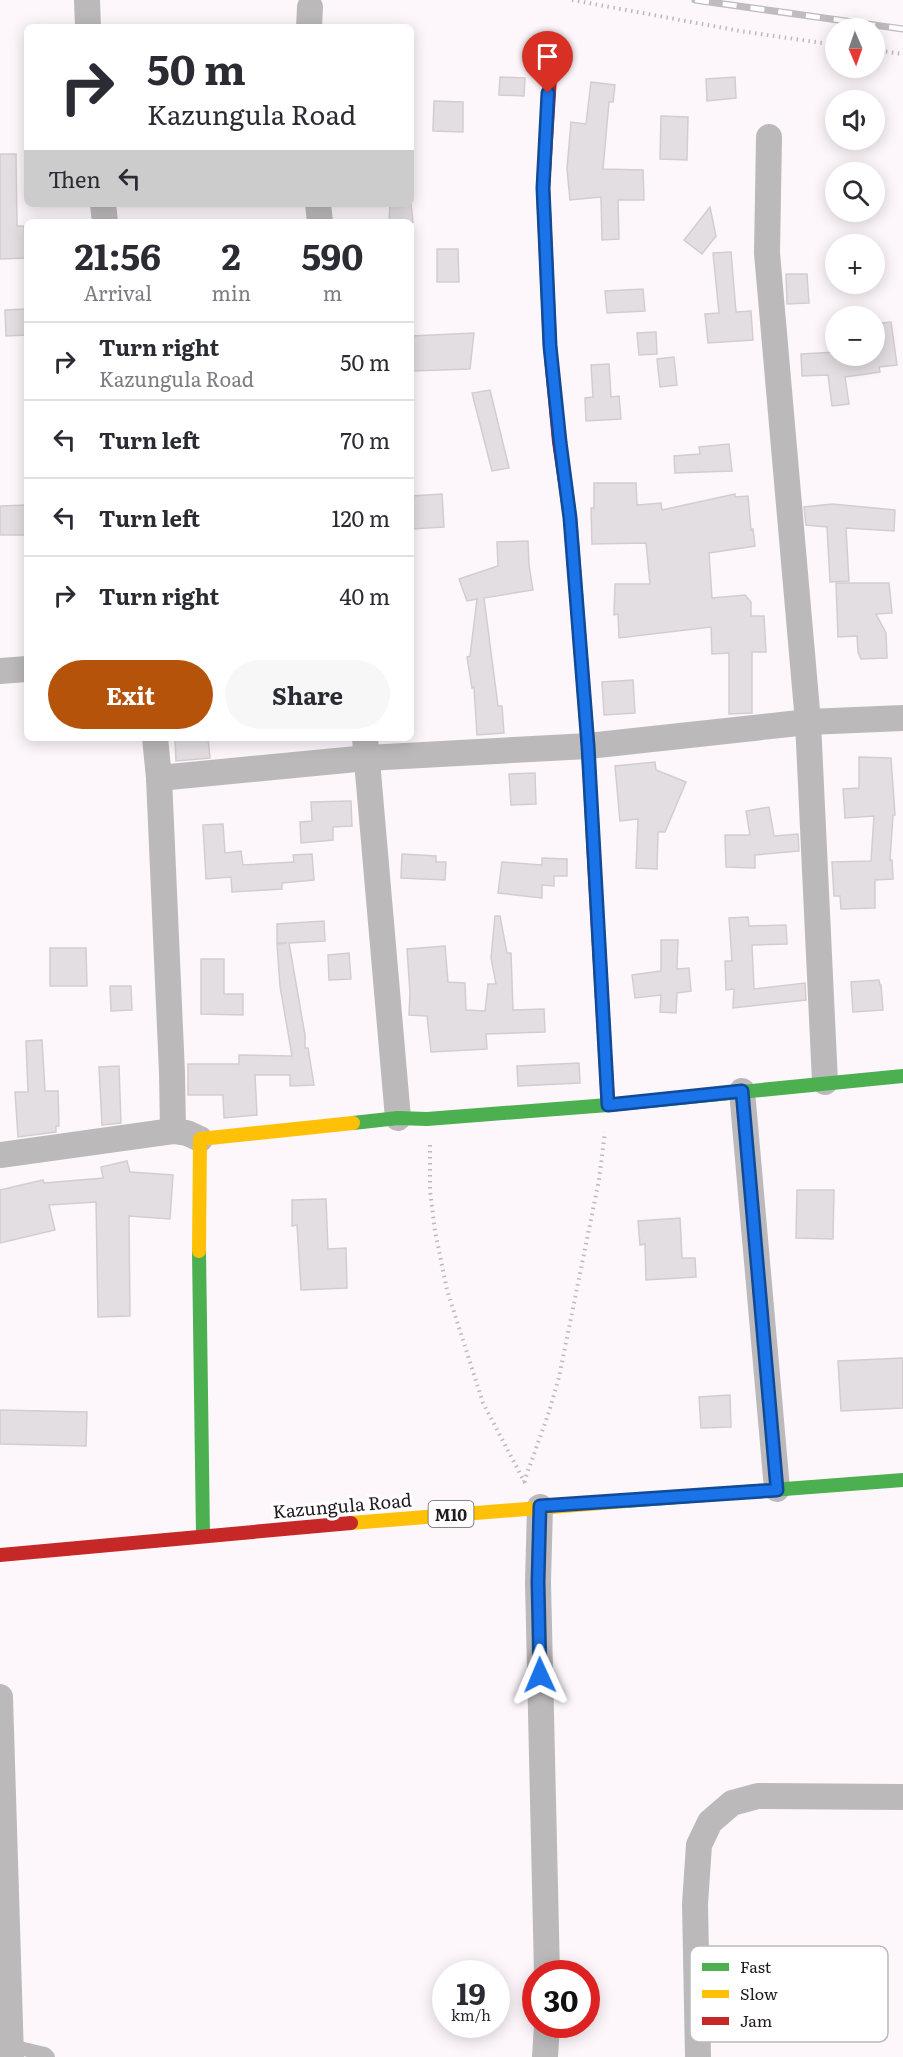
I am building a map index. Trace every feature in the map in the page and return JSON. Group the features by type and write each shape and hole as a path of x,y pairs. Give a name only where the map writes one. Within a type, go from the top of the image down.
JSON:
{"main road":[{"path":"552,46 543,188 549,323 560,442 570,518 588,746 608,1105"},
{"path":"203,1535 198,1317 200,1139 398,1118 427,1119 608,1105 903,1076"},
{"name":"Kazungula Road","path":"0,1555 540,1506 903,1480"}],"street":[{"path":"87,0 88,24"},
{"path":"769,137 767,253 807,722 825,1082"},
{"path":"0,671 24,669"},
{"path":"159,778 366,748 588,746 807,722 903,718"},
{"path":"155,741 159,778 173,1131"},
{"path":"366,748 398,1118"},
{"path":"742,1091 777,1490"},
{"path":"0,1155 173,1131 187,1133 200,1139"},
{"path":"540,1506 538,1594 547,1960"},
{"path":"0,1697 11,2051"},
{"path":"696,1946 695,1904 699,1845 710,1822 732,1803 758,1796 903,1797"},
{"path":"545,2057 546,2038"},
{"path":"698,2042 698,2057"}],"lane":[{"path":"11,2051 45,2054 48,2057"}],"path":[{"path":"572,0 740,31 825,43"},
{"path":"885,52 903,54"},
{"path":"524,1482 559,1377 601,1167 608,1105"},
{"path":"427,1119 431,1154 430,1191 447,1290 483,1402 524,1482 540,1506"}],"building":[{"path":"500,77 525,78 524,96 499,95"},
{"path":"735,77 736,98 707,101 706,79"},
{"path":"591,82 615,85 613,102 609,102 603,169 643,170 644,200 618,200 619,239 602,240 601,197 570,200 567,169 571,122 586,124"},
{"path":"434,101 463,102 463,132 433,131"},
{"path":"661,116 688,117 687,160 660,159"},
{"path":"0,154 16,154 17,226 24,226 24,258 0,259"},
{"path":"390,207 411,207 413,219 389,219"},
{"path":"710,207 716,236 702,254 684,240"},
{"path":"437,249 458,249 459,282 437,282"},
{"path":"731,252 736,312 751,311 753,340 708,343 705,314 719,313 713,253"},
{"path":"786,274 807,274 809,303 787,304"},
{"path":"643,289 645,311 607,313 605,291"},
{"path":"24,309 24,335 6,336 5,310"},
{"path":"891,322 897,365 879,367 880,372 845,377 849,404 832,406 828,375 802,376 801,354 825,353 825,366 885,366 885,323"},
{"path":"656,332 657,354 639,355 637,333"},
{"path":"474,333 470,369 414,371 414,336"},
{"path":"674,357 677,385 660,387 657,359"},
{"path":"609,364 611,397 619,396 621,419 586,421 585,398 593,397 591,365"},
{"path":"490,390 509,468 492,471 472,393"},
{"path":"729,444 732,471 675,473 674,456 700,454 699,447"},
{"path":"594,483 636,483 637,505 661,503 662,510 735,494 735,497 748,496 755,546 709,553 712,598 745,595 751,602 751,616 764,616 766,652 752,652 752,713 729,714 729,653 712,654 711,627 619,638 618,614 614,615 615,584 650,584 646,543 592,544 591,508 594,508"},
{"path":"442,494 444,527 414,529 414,496"},
{"path":"832,504 895,510 894,531 846,528 849,581 830,582 827,527 806,525 804,507"},
{"path":"24,505 24,535 0,535 0,506"},
{"path":"528,541 533,590 484,598 498,706 502,706 504,733 477,735 474,687 472,688 467,657 470,656 477,599 467,601 459,579 498,566 497,542"},
{"path":"836,583 889,583 892,613 876,614 886,633 887,658 861,659 857,636 838,637"},
{"path":"633,680 635,713 604,715 602,682"},
{"path":"175,741 208,741 210,758 176,761"},
{"path":"859,757 891,758 895,815 893,815 890,860 892,860 893,879 875,880 875,908 841,909 840,896 834,896 832,862 871,861 874,816 845,818 843,789 859,788"},
{"path":"655,762 656,770 686,782 665,832 658,832 657,869 636,868 638,819 620,821 615,766"},
{"path":"535,773 536,804 511,805 509,774"},
{"path":"351,801 352,826 333,827 333,840 301,843 300,822 312,821 311,802"},
{"path":"769,807 774,836 798,834 799,851 755,855 755,868 726,867 725,835 750,835 746,811"},
{"path":"223,824 225,853 241,851 243,865 294,862 293,855 312,854 314,880 282,883 282,889 232,892 231,877 206,879 203,825"},
{"path":"402,854 436,856 436,862 446,862 445,880 401,878"},
{"path":"542,858 567,859 567,876 554,876 554,886 542,885 542,898 498,893 502,862 542,865"},
{"path":"495,916 500,916 507,953 511,953 513,1010 544,1009 545,1032 486,1034 487,1049 431,1052 427,1016 409,1015 407,949 445,946 448,982 465,983 466,1010 485,1011 488,984 496,984 491,958"},
{"path":"748,917 749,926 786,925 787,944 752,945 754,989 805,983 806,1000 733,1008 734,989 726,990 725,961 732,961 729,918"},
{"path":"324,921 325,941 289,943 305,1035 305,1048 308,1048 314,1085 290,1086 290,1075 255,1075 257,1115 224,1118 223,1095 188,1095 188,1064 239,1064 239,1055 292,1056 280,986 277,944 287,943 277,943 277,924"},
{"path":"661,940 678,940 677,969 689,968 691,991 677,993 676,1013 660,1012 661,995 635,998 632,975 661,971"},
{"path":"50,948 86,948 87,986 50,986"},
{"path":"349,953 351,979 329,980 328,955"},
{"path":"201,959 224,959 224,994 243,994 243,1015 201,1014"},
{"path":"879,980 883,1010 853,1012 851,982"},
{"path":"110,986 131,986 132,1010 111,1011"},
{"path":"42,1040 45,1091 58,1091 59,1126 56,1126 56,1132 18,1137 15,1092 28,1092 26,1041"},
{"path":"579,1063 580,1083 518,1086 517,1066"},
{"path":"119,1066 121,1123 102,1125 99,1067"},
{"path":"127,1161 130,1172 173,1175 170,1219 129,1216 130,1316 98,1317 96,1202 49,1205 55,1230 0,1243 0,1190 43,1180 44,1183 103,1178 101,1167"},
{"path":"797,1190 834,1190 833,1239 796,1238"},
{"path":"326,1199 328,1249 346,1248 347,1288 301,1290 297,1225 292,1226 292,1200"},
{"path":"680,1218 682,1258 695,1258 696,1277 646,1280 645,1244 640,1245 638,1221"},
{"path":"903,1358 903,1408 841,1411 838,1361"},
{"path":"730,1395 731,1427 701,1428 699,1397"},
{"path":"0,1410 87,1412 86,1446 0,1444"}],"railway":[{"path":"695,0 903,29"}],"traffic: fast":[{"path":"566,489 588,746 593,841"},
{"path":"353,1123 398,1118 427,1119 608,1105 903,1076"},
{"path":"199,1251 203,1535"},
{"path":"626,1501 903,1480"}],"traffic: slow":[{"path":"199,1251 200,1139 353,1123"},
{"path":"351,1523 626,1501"}],"traffic: jam":[{"path":"552,46 543,188 550,346 566,489"},
{"path":"593,841 608,1105"},
{"path":"0,1555 351,1523"}],"route":[{"path":"540,1675 538,1582 540,1506 777,1490 742,1091 608,1105 588,746 570,518 550,346 543,188 548,93"}]}
